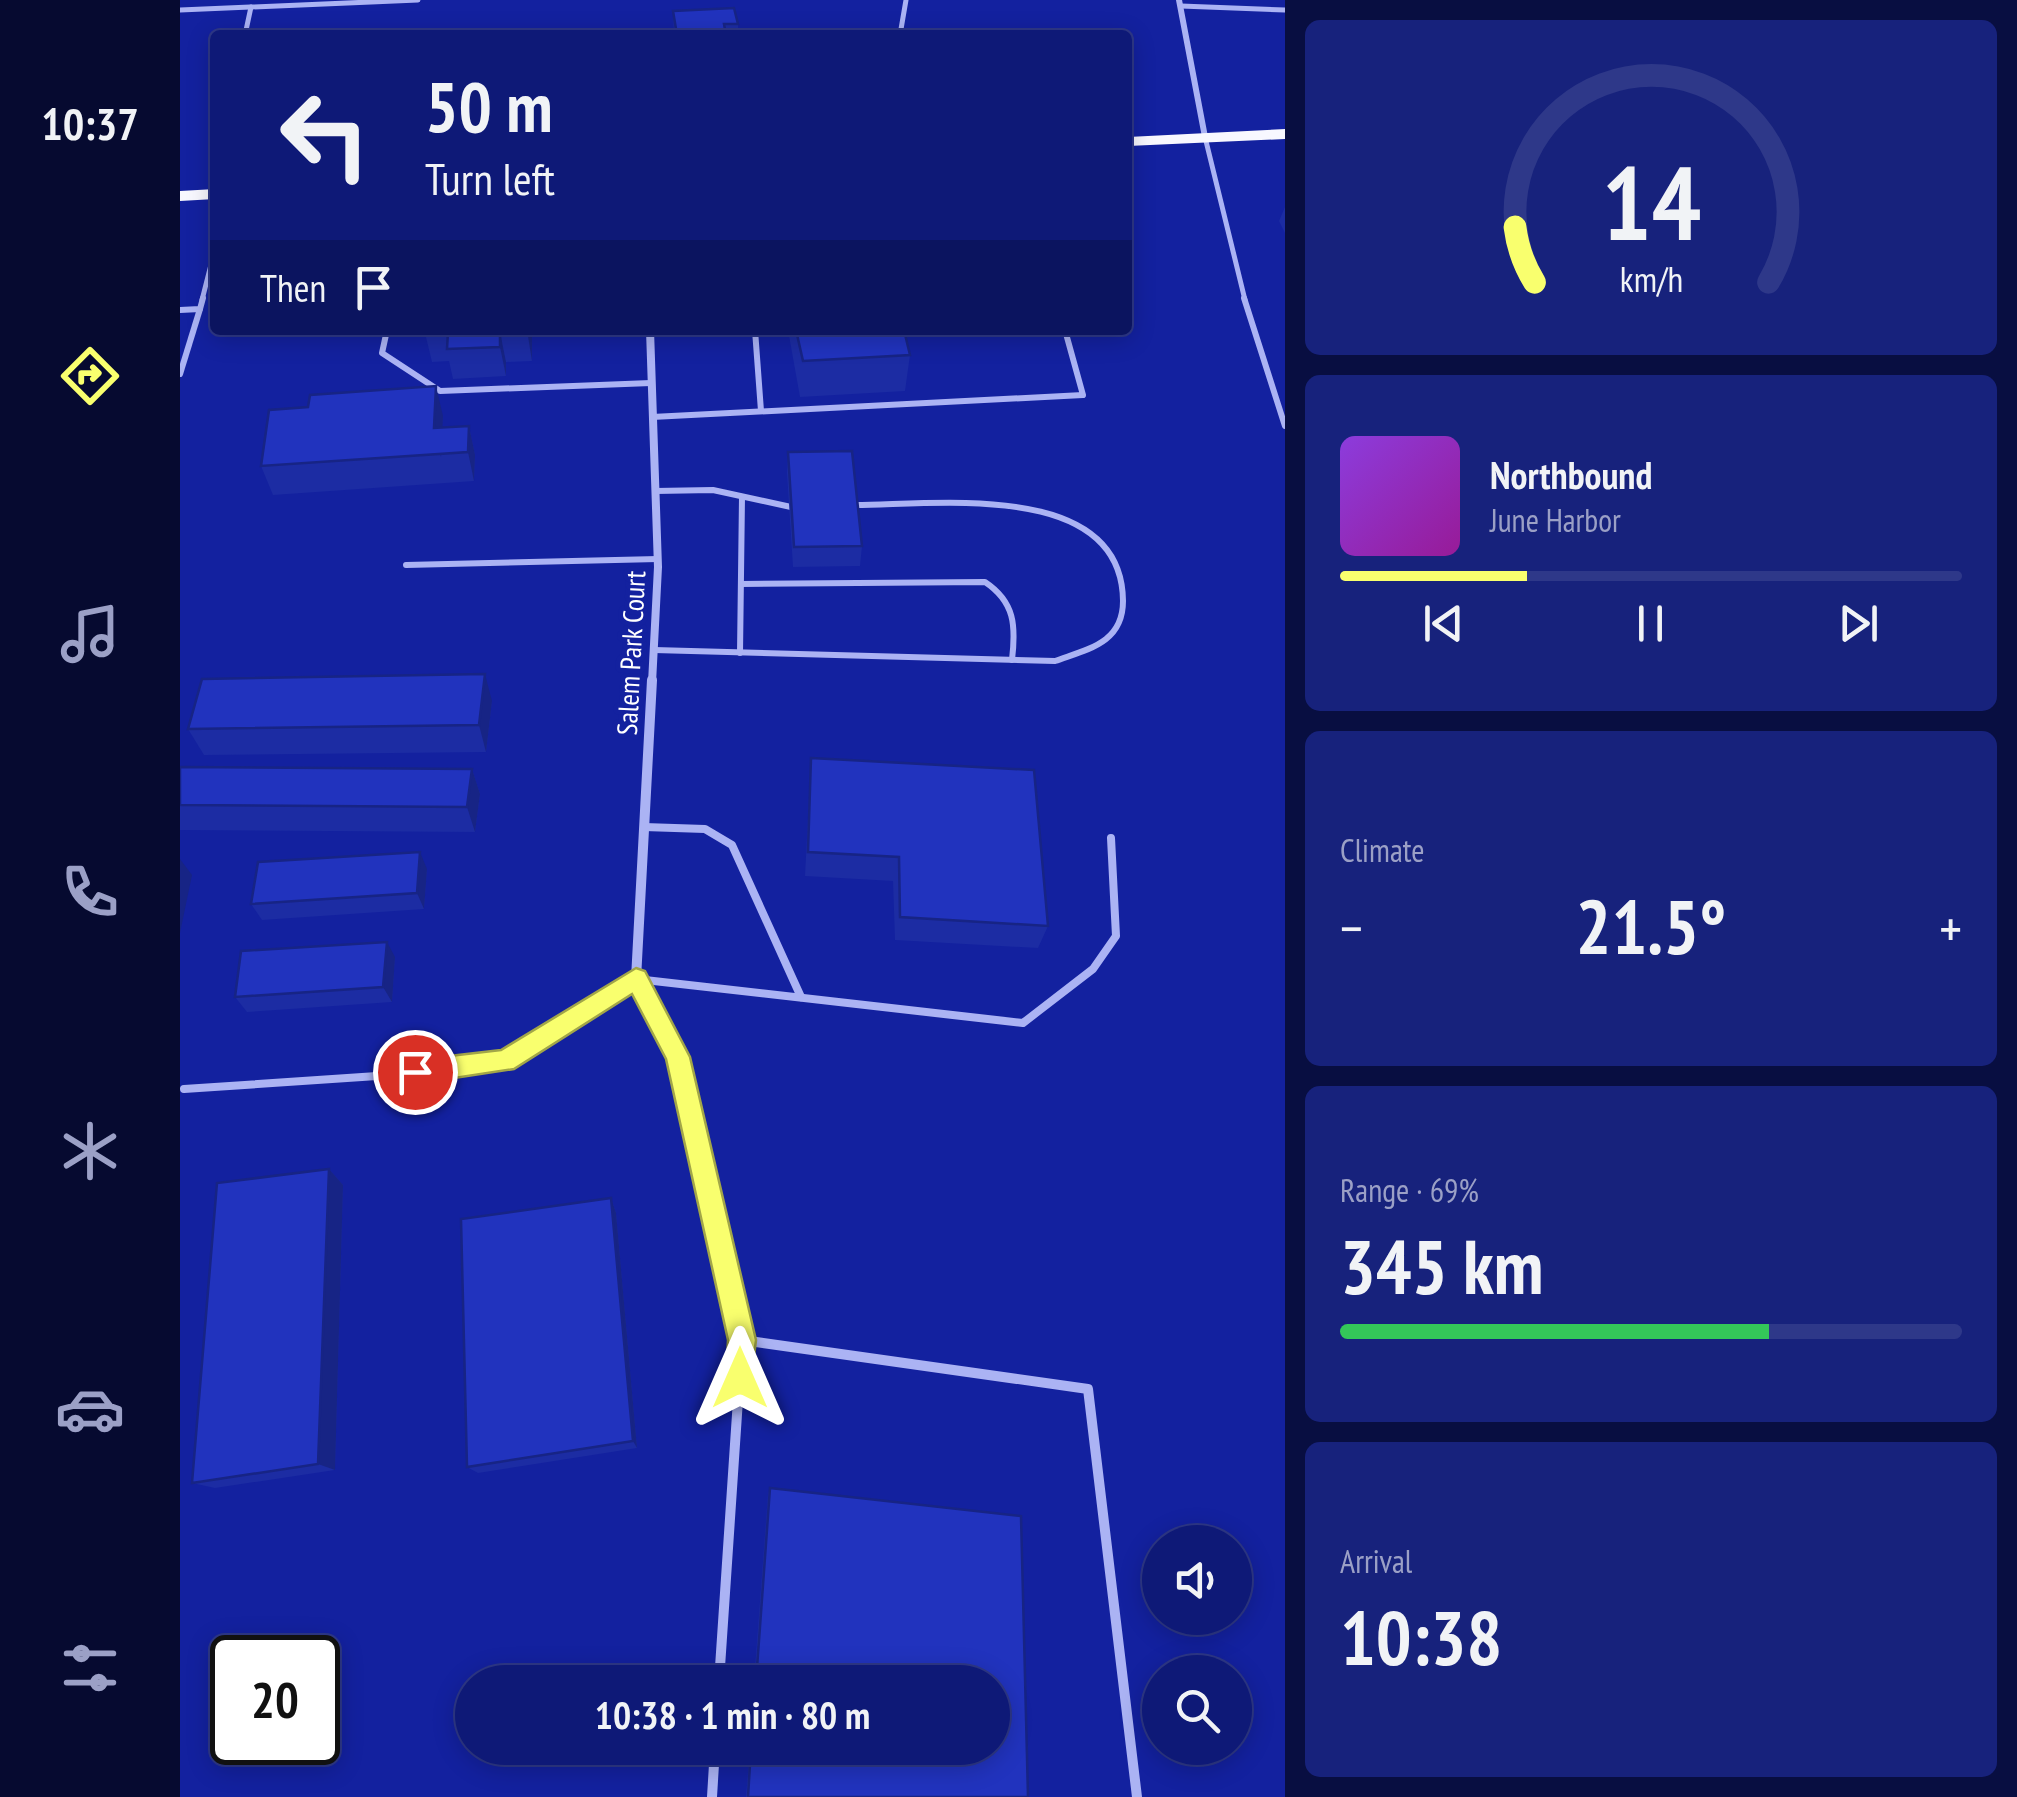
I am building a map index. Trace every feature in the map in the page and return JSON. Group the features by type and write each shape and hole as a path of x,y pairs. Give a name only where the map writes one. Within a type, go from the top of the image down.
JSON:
{"main road":[{"path":"1132,142 1284,134"},
{"path":"180,196 210,194"}],"street":[{"path":"1180,3 1205,136"},
{"name":"Salem Park Court","path":"636,978 658,558 650,335"}],"lane":[{"path":"180,10 418,0"},
{"path":"901,30 906,0"},
{"path":"1180,3 1284,10"},
{"path":"245,30 251,7"},
{"path":"1205,136 1233,263 1284,426"},
{"path":"180,374 210,269"},
{"path":"180,310 200,309"},
{"path":"386,335 382,353 440,391 651,383"},
{"path":"755,335 761,411"},
{"path":"652,417 1083,395 1066,335"},
{"path":"655,492 712,490 791,507"},
{"path":"740,653 742,496"},
{"path":"654,650 1056,660 1110,641 1124,620 1122,589 1111,560 1095,534 1065,515 1034,506 856,504"},
{"path":"406,565 658,558"},
{"path":"741,584 985,582 1003,592 1013,608 1016,631 1012,660"},
{"path":"644,827 704,829 732,845 801,996"},
{"path":"184,1089 377,1076 506,1061 636,978 1023,1024 1093,969 1116,936 1111,838"},
{"path":"636,978 678,1057 742,1340 721,1665"},
{"path":"742,1340 1088,1389 1137,1797"},
{"path":"712,1797 714,1765"}],"building":[{"path":"734,8 738,24 724,24 725,30 676,30 673,11"},
{"path":"448,335 500,335 500,347 447,349"},
{"path":"797,335 905,335 910,355 803,361"},
{"path":"436,386 434,428 469,426 468,452 261,466 269,410 308,407 310,395"},
{"path":"852,451 862,546 794,547 788,452"},
{"path":"485,674 479,725 188,729 202,679"},
{"path":"811,758 1034,770 1048,926 900,917 899,857 808,852"},
{"path":"180,767 472,769 467,807 180,805"},
{"path":"420,852 417,893 251,904 258,862"},
{"path":"387,942 383,987 235,997 241,951"},
{"path":"329,1169 318,1464 192,1483 217,1183"},
{"path":"611,1198 633,1441 467,1467 461,1219"},
{"path":"770,1488 1021,1516 1028,1797 748,1797 750,1765 1010,1765 1010,1665 757,1665"}],"route":[{"path":"415,1072 506,1061 636,978 678,1057 742,1340 740,1378"}]}
